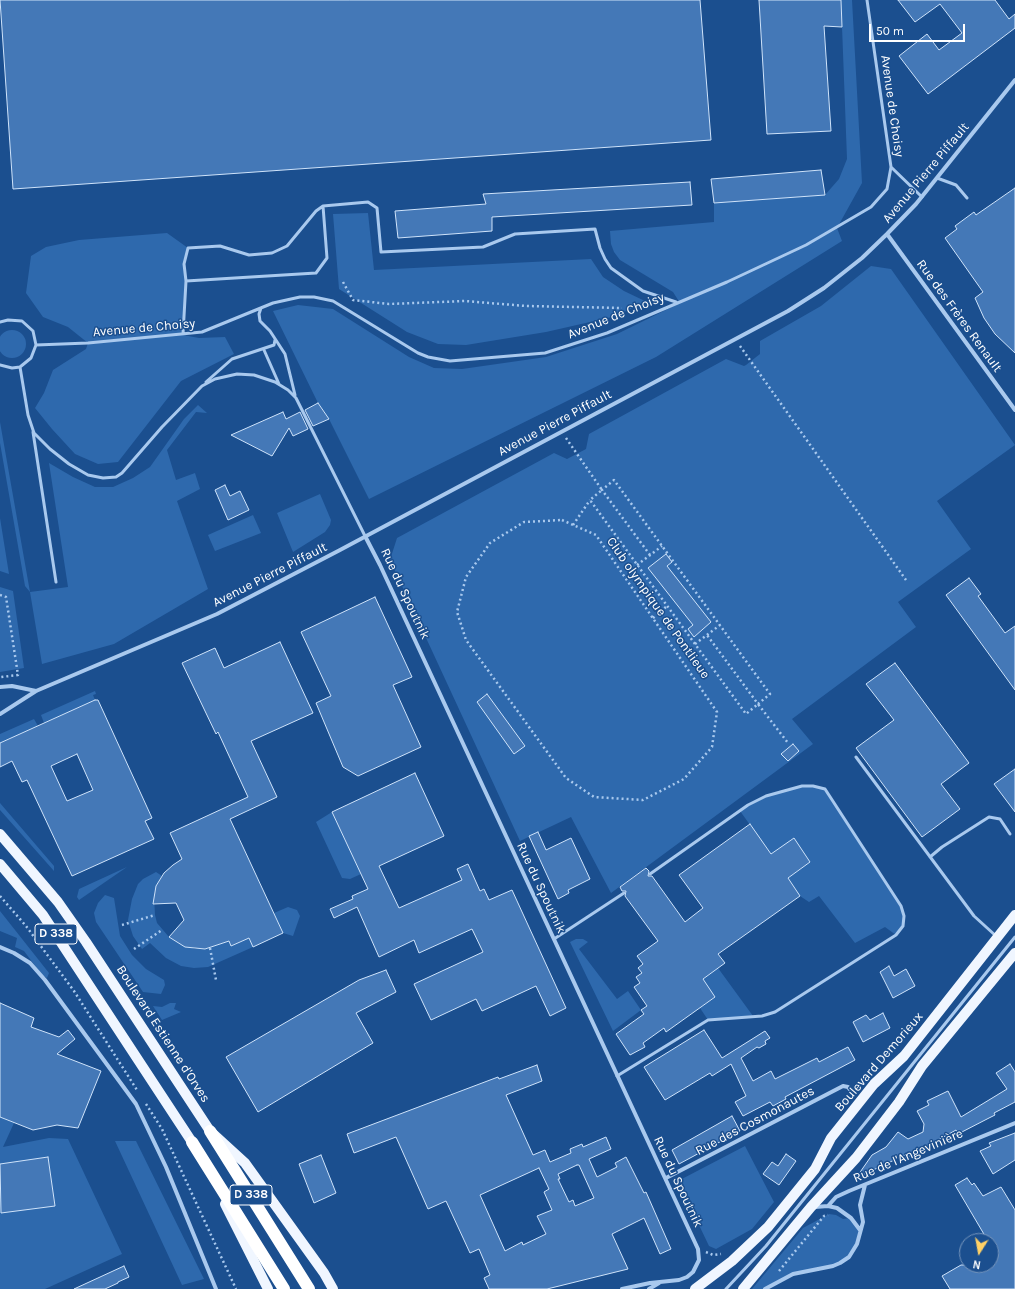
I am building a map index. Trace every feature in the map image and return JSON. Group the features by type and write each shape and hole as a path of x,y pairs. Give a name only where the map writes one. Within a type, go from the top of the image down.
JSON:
{"highway":[{"name":"Boulevard Estienne d'Orves","path":"210,1131 292,1259 309,1289"},
{"name":"D 338","path":"192,1142 284,1289"}],"main road":[{"name":"Boulevard Estienne d'Orves","path":"0,834 58,902 210,1131"},
{"name":"D 338","path":"0,864 43,915 192,1142"},
{"name":"Boulevard Demorieux","path":"732,1261 768,1227 806,1181 815,1169 831,1138 864,1096 874,1084 904,1056 1015,915"},
{"path":"744,1289 811,1207 856,1158 899,1102 922,1066 1015,953"},
{"path":"210,1131 245,1163 324,1273 333,1289"},
{"path":"205,1164 268,1289"},
{"path":"695,1289 732,1261"},
{"path":"706,1289 726,1273 732,1261"}],"street":[{"name":"Avenue Pierre Piffault","path":"0,714 36,691 217,614 788,311 824,288 862,258 887,234 922,197 1015,80"},
{"name":"Rue des Frères Renault","path":"887,234 1015,410"},
{"name":"Rue du Spoutnik","path":"365,536 376,556 698,1249 699,1260 690,1275 679,1280 661,1282"},
{"path":"0,688 12,686 36,691"},
{"path":"0,947 14,952 30,963 45,980 136,1104 166,1167 216,1289"},
{"name":"Rue des Cosmonautes","path":"666,1178 843,1086 848,1087 851,1091"},
{"name":"Rue de l'Angevinière","path":"828,1206 836,1197 965,1142 1015,1123"},
{"path":"765,1289 781,1279 793,1274 840,1263 854,1252 863,1222 860,1209 865,1185"},
{"path":"811,1207 828,1206 837,1208 846,1214 860,1230"},
{"path":"622,1289 646,1283 661,1282"},
{"path":"649,1289 661,1282"}],"lane":[{"name":"Avenue de Choisy","path":"36,345 202,332 273,303 300,297 314,297 333,301 418,352 439,360 462,361 545,353 607,333 676,302 727,282 806,245 871,207 886,189 891,167 867,0"},
{"path":"891,167 922,197"},
{"path":"937,178 956,185 967,198"},
{"path":"183,334 186,281 184,264 188,248 220,246 249,254 264,255 278,252 294,239 316,211 323,206 368,202 377,208 381,252 483,247 515,234 596,229 597,238 605,259 616,272 643,291 676,302"},
{"path":"186,281 316,273 326,258 323,206"},
{"path":"261,308 259,314 260,322 275,339 285,354 289,365 296,398 365,536"},
{"path":"0,322 8,320 22,321 33,331 36,345 31,358 20,366 12,368 0,365"},
{"path":"32,430 50,449 78,469 98,478 113,478 122,473 162,427 202,386 232,359 264,350 275,345 275,339"},
{"path":"264,350 279,384"},
{"path":"20,366 32,430 56,582"},
{"path":"202,386 215,379 237,374 254,375 279,384 296,398"},
{"path":"856,757 974,916 998,937"},
{"path":"617,1076 708,1020 762,1016 775,1012 896,935 903,926 904,916 901,906 825,789 813,786 802,786 766,796 748,805 650,874"},
{"path":"930,857 942,847 989,817 1000,819 1010,834"},
{"path":"554,939 624,893"},
{"path":"726,1289 766,1246 1015,937"}],"path":[{"path":"343,282 353,300 389,304 465,301 526,306 622,308"},
{"path":"735,339 906,580"},
{"path":"562,432 602,490 650,555"},
{"path":"573,525 590,500 614,480 770,694 746,714 590,500"},
{"name":"Club olympique de Pontlieue","path":"562,520 596,535 653,618 717,712 712,747 684,779 643,800 594,797 566,778 466,640 457,612 466,577 490,543 524,522 562,520"},
{"path":"637,565 662,546"},
{"path":"0,595 6,597 18,674 0,678"},
{"path":"653,618 667,606"},
{"path":"695,644 720,625"},
{"path":"707,635 788,743"},
{"path":"122,925 155,915"},
{"path":"134,949 162,930"},
{"path":"210,948 216,980"},
{"path":"781,1279 778,1273 824,1216 829,1214"}],"shaded area":[{"path":"841,0 852,0 862,183 837,228 842,241 656,357 369,499 329,419 318,403 273,311 298,305 333,309 409,357 434,368 462,369 546,357 617,334 680,303 673,292 620,260 614,252 611,244 610,231 714,222 714,203 825,195 839,179 847,159"},
{"path":"368,213 374,270 591,259 603,277 624,291 647,302 612,317 546,332 466,345 438,344 407,332 339,289 333,214"},
{"path":"167,233 188,248 184,264 186,281 183,335 199,338 225,337 234,354 181,381 118,462 98,464 75,454 35,408 44,393 53,370 86,349 88,343 68,327 43,317 26,293 31,256 46,247 79,240"},
{"path":"871,266 891,269 1015,445 937,501 971,549 898,602 916,627 792,719 813,744 611,893 571,817 520,841 390,560 397,538 554,453 567,459 586,449 589,434 726,359 744,366 746,365 760,354 760,341 821,306"},
{"path":"12,330 22,334 26,344 22,354 12,358 2,354 -2,344 2,334"},
{"path":"198,405 207,413 196,412 167,450 176,480 195,473 200,489 177,501 208,589 114,644 42,664 30,592 68,587 49,463 73,477 95,487 113,487 133,478 150,467 184,419"},
{"path":"0,422 30,592 25,586 0,443"},
{"path":"320,494 331,520 330,525 325,532 293,552 277,513"},
{"path":"253,515 261,533 215,551 208,535"},
{"path":"0,518 9,574 0,571"},
{"path":"0,587 13,591 24,668 0,672"},
{"path":"95,691 96,694 93,695 95,700 44,723 41,715"},
{"path":"34,719 38,726 0,743 0,734"},
{"path":"802,786 813,786 825,789 901,906 904,916 903,926 896,935 885,927 855,943 819,896 809,902 800,896 788,878 810,862 794,839 771,854 740,811 766,796"},
{"path":"0,803 54,866 54,871 0,810"},
{"path":"332,812 361,874 350,879 342,878 316,822"},
{"path":"127,867 79,900 77,897 79,889"},
{"path":"156,872 162,876 156,886 154,896 155,915 157,923 169,937 180,944 195,949 205,949 229,941 231,946 249,938 253,947 208,967 194,968 181,966 166,958 150,943 142,949 133,936 128,920 132,899 138,884 143,879"},
{"path":"105,895 114,898 120,936 132,955 146,969 164,980 165,985 161,994 143,992 96,922 94,913 98,903"},
{"path":"288,907 297,910 300,916 293,936 283,933 274,913"},
{"path":"0,911 49,973 47,978 42,975 24,951 15,947 17,938 0,931"},
{"path":"576,939 583,939 588,942 579,949 617,999 628,991 641,1010 613,1031 570,942"},
{"path":"718,968 753,1016 708,1020 700,1008 714,998 703,979"},
{"path":"170,1003 176,1003 174,1009 181,1012 162,1020 153,1006 162,1007"},
{"path":"0,1117 14,1123 3,1147 49,1138 68,1139 122,1254 45,1289 0,1289"},
{"path":"115,1141 136,1141 204,1279 182,1285"},
{"path":"745,1146 774,1202 752,1229 716,1249 709,1246 678,1181"},
{"path":"829,1214 836,1215 843,1219 851,1218 860,1230 854,1252 840,1263 793,1274 765,1289 752,1289 803,1228"}],"building":[{"path":"0,0 700,0 711,140 13,189"},
{"path":"759,0 841,0 842,27 824,26 831,131 767,134"},
{"path":"898,0 995,0 1009,19 1015,14 1015,28 928,94 899,56 927,34 939,50 962,33 940,4 915,22"},
{"path":"821,170 825,195 714,203 711,179"},
{"path":"690,182 692,205 492,217 492,231 398,238 395,211 486,204 483,194"},
{"path":"1015,188 1015,353 995,334 984,318 975,298 983,292 945,238 957,229 955,226 974,212 976,215"},
{"path":"318,403 329,419 313,426 305,410"},
{"path":"283,412 286,419 300,412 308,429 293,436 289,428 272,456 231,435"},
{"path":"225,485 230,496 240,491 249,510 228,520 215,490"},
{"path":"666,554 672,562 667,566 711,622 694,637 688,629 693,625 648,568"},
{"path":"969,578 981,594 978,596 1005,633 1015,626 1015,690 946,595"},
{"path":"375,597 412,677 393,685 421,747 358,776 343,767 316,703 331,696 301,632"},
{"path":"280,642 313,713 251,741 277,797 230,819 283,933 253,947 249,938 231,946 229,941 205,949 185,947 169,937 184,920 176,903 153,904 156,886 164,873 182,859 170,833 248,797 218,732 216,734 182,663 215,648 224,668"},
{"path":"895,663 969,763 941,784 960,809 922,837 856,748 894,720 866,684"},
{"path":"487,694 525,746 514,754 477,702"},
{"path":"95,700 98,700 152,818 145,821 154,839 72,876 27,780 22,782 12,761 0,767 0,743","holes":["77,754 93,790 67,801 51,766"]},
{"path":"793,744 799,751 788,761 781,754"},
{"path":"1015,769 1015,812 994,784"},
{"path":"415,773 444,836 379,866 399,908 462,880 457,869 468,864 480,891 484,889 489,900 512,890 566,1008 550,1016 536,986 482,1011 476,999 431,1020 414,984 483,952 472,929 419,953 414,940 379,957 357,907 334,918 330,909 353,899 352,896 368,889 332,812"},
{"path":"750,824 771,854 794,838 810,862 788,878 800,896 718,954 725,963 703,979 715,997 666,1032 664,1028 643,1043 645,1047 630,1055 616,1034 644,1014 641,1010 647,1006 634,987 640,983 636,977 642,973 638,968 643,964 637,956 658,941 625,896 626,891 622,891 620,887 646,868 649,871 648,876 652,876 685,922 703,908 679,875"},
{"path":"538,832 546,850 571,838 590,879 568,890 569,893 558,899 529,836"},
{"path":"889,966 894,976 906,969 915,986 893,998 880,972"},
{"path":"386,970 396,992 356,1013 373,1043 258,1112 226,1057 359,980"},
{"path":"0,1003 34,1018 31,1027 59,1037 68,1030 75,1039 57,1054 101,1071 78,1128 57,1125 33,1130 0,1117"},
{"path":"883,1013 890,1028 863,1042 853,1022 866,1015 870,1020"},
{"path":"704,1030 722,1058 765,1031 770,1038 765,1041 766,1044 759,1048 757,1047 741,1058 753,1081 771,1071 775,1079 817,1058 819,1062 848,1047 855,1060 785,1097 786,1099 773,1106 770,1102 743,1116 735,1102 746,1096 731,1064 712,1076 710,1073 665,1100 644,1067"},
{"path":"1010,1064 1015,1072 1015,1102 994,1113 995,1115 958,1134 956,1130 906,1158 905,1155 856,1178 872,1155 886,1147 898,1132 908,1139 923,1132 924,1124 917,1111 929,1105 927,1101 948,1091 961,1117 1007,1089 996,1073"},
{"path":"537,1065 542,1081 506,1095 533,1155 545,1150 550,1162 571,1153 570,1149 582,1144 583,1147 606,1137 611,1149 589,1159 597,1177 617,1167 615,1163 626,1157 644,1193 646,1192 671,1249 660,1254 644,1218 612,1234 628,1269 547,1289 489,1289 484,1278 490,1275 479,1249 470,1253 446,1201 428,1209 396,1137 354,1153 347,1134 498,1077 499,1079","holes":["579,1165 594,1198 575,1206 573,1200 569,1202 558,1179 560,1179 558,1174","539,1168 549,1189 544,1192 552,1210 537,1216 546,1234 523,1245 522,1242 505,1251 480,1195"]},
{"path":"732,1116 740,1131 679,1164 672,1150"},
{"path":"1015,1133 1015,1160 993,1174 980,1151 991,1146 989,1143"},
{"path":"786,1154 796,1161 779,1185 763,1174 772,1162 778,1166"},
{"path":"321,1155 336,1193 314,1203 299,1164"},
{"path":"48,1157 55,1206 1,1213 0,1164"},
{"path":"967,1178 972,1185 974,1183 983,1196 1001,1187 1015,1210 1015,1289 950,1289 942,1276 959,1266 959,1273 999,1273 999,1233 983,1233 955,1185"},
{"path":"124,1266 129,1277 105,1289 74,1289"}]}
